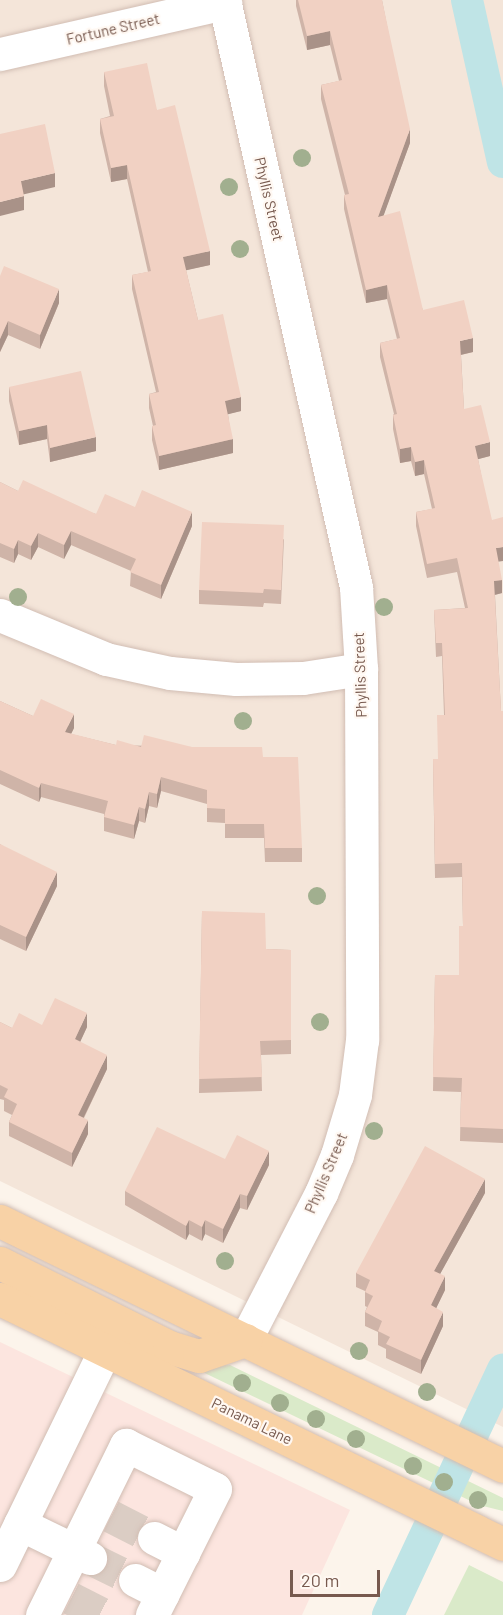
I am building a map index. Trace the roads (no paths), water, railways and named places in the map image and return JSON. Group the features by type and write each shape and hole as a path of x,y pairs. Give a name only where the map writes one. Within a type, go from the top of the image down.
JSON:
{"main road":[{"path":"0,1221 503,1466"},
{"path":"0,1263 169,1347 199,1356 245,1340"},
{"name":"Panama Lane","path":"0,1299 494,1538"}],"street":[{"name":"Fortune Street","path":"0,54 225,2"},
{"name":"Phyllis Street","path":"225,2 356,587 361,669 362,1040 355,1095 337,1155 321,1193 245,1340"},
{"path":"0,615 106,659 170,673 247,679 303,678 361,669"},
{"path":"0,1565 105,1350"},
{"path":"56,1601 103,1512 126,1445 215,1489 183,1553 150,1596"},
{"path":"20,1524 82,1553"},
{"path":"154,1538 183,1553"}],"waterway":[{"path":"467,0 503,162"},
{"path":"388,1615 503,1370"}],"tunnel":[{"path":"111,1516 154,1538"},
{"path":"90,1558 135,1580"},
{"path":"71,1598 105,1615"}]}
